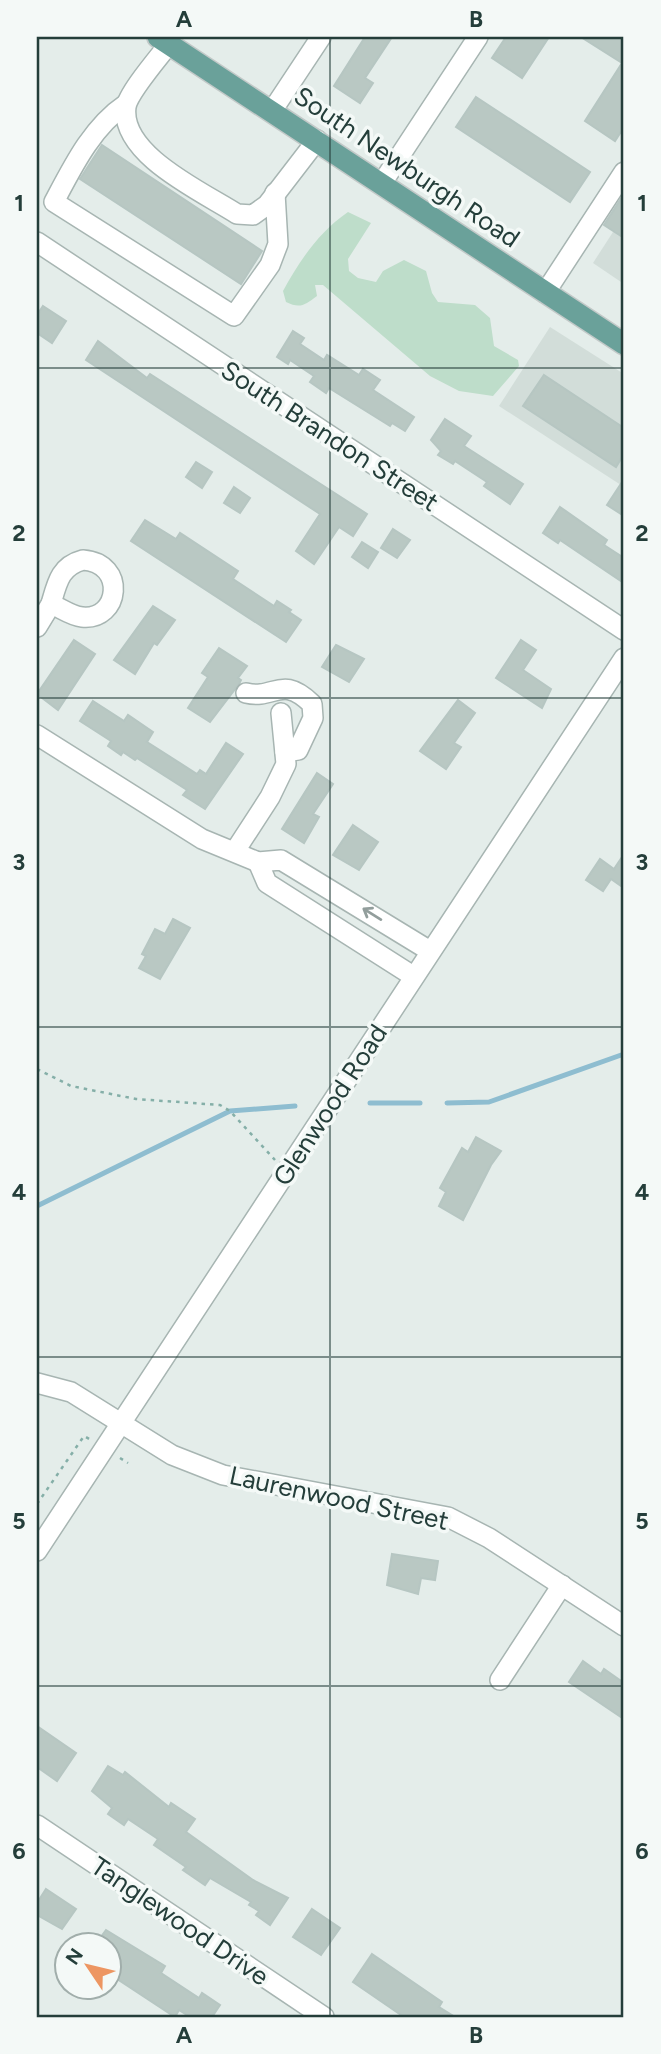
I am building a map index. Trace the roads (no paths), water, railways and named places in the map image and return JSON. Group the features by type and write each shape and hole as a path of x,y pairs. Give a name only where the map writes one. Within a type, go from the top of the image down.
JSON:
{"main road":[{"name":"South Newburgh Road","path":"163,41 624,344"}],"street":[{"path":"272,111 321,37"},
{"path":"382,183 478,37"},
{"path":"163,41 126,104 111,114 77,159 54,202 234,316 270,265 278,244 275,193"},
{"path":"126,104 127,121 147,157 237,214 253,215 267,205 317,140"},
{"path":"545,293 624,172"},
{"name":"South Brandon Street","path":"37,242 624,630"},
{"path":"37,627 51,604"},
{"name":"Glenwood Road","path":"37,1551 624,658"},
{"path":"246,693 258,696 283,688 301,693 312,704 313,718 298,750 285,752"},
{"path":"235,851 270,797 286,764 281,713"},
{"path":"37,735 202,839 258,862 281,860 430,951"},
{"path":"258,862 267,883 413,976"},
{"path":"326,919 341,895"},
{"name":"Laurenwood Street","path":"37,1383 71,1392 172,1455 223,1475 449,1517 489,1538 624,1626"},
{"path":"500,1680 562,1585"},
{"name":"Tanglewood Drive","path":"37,1825 324,2017"}],"waterway":[{"path":"447,1103 489,1102 624,1054"},
{"path":"370,1103 420,1103"},
{"path":"37,1206 230,1111 295,1106"}]}
